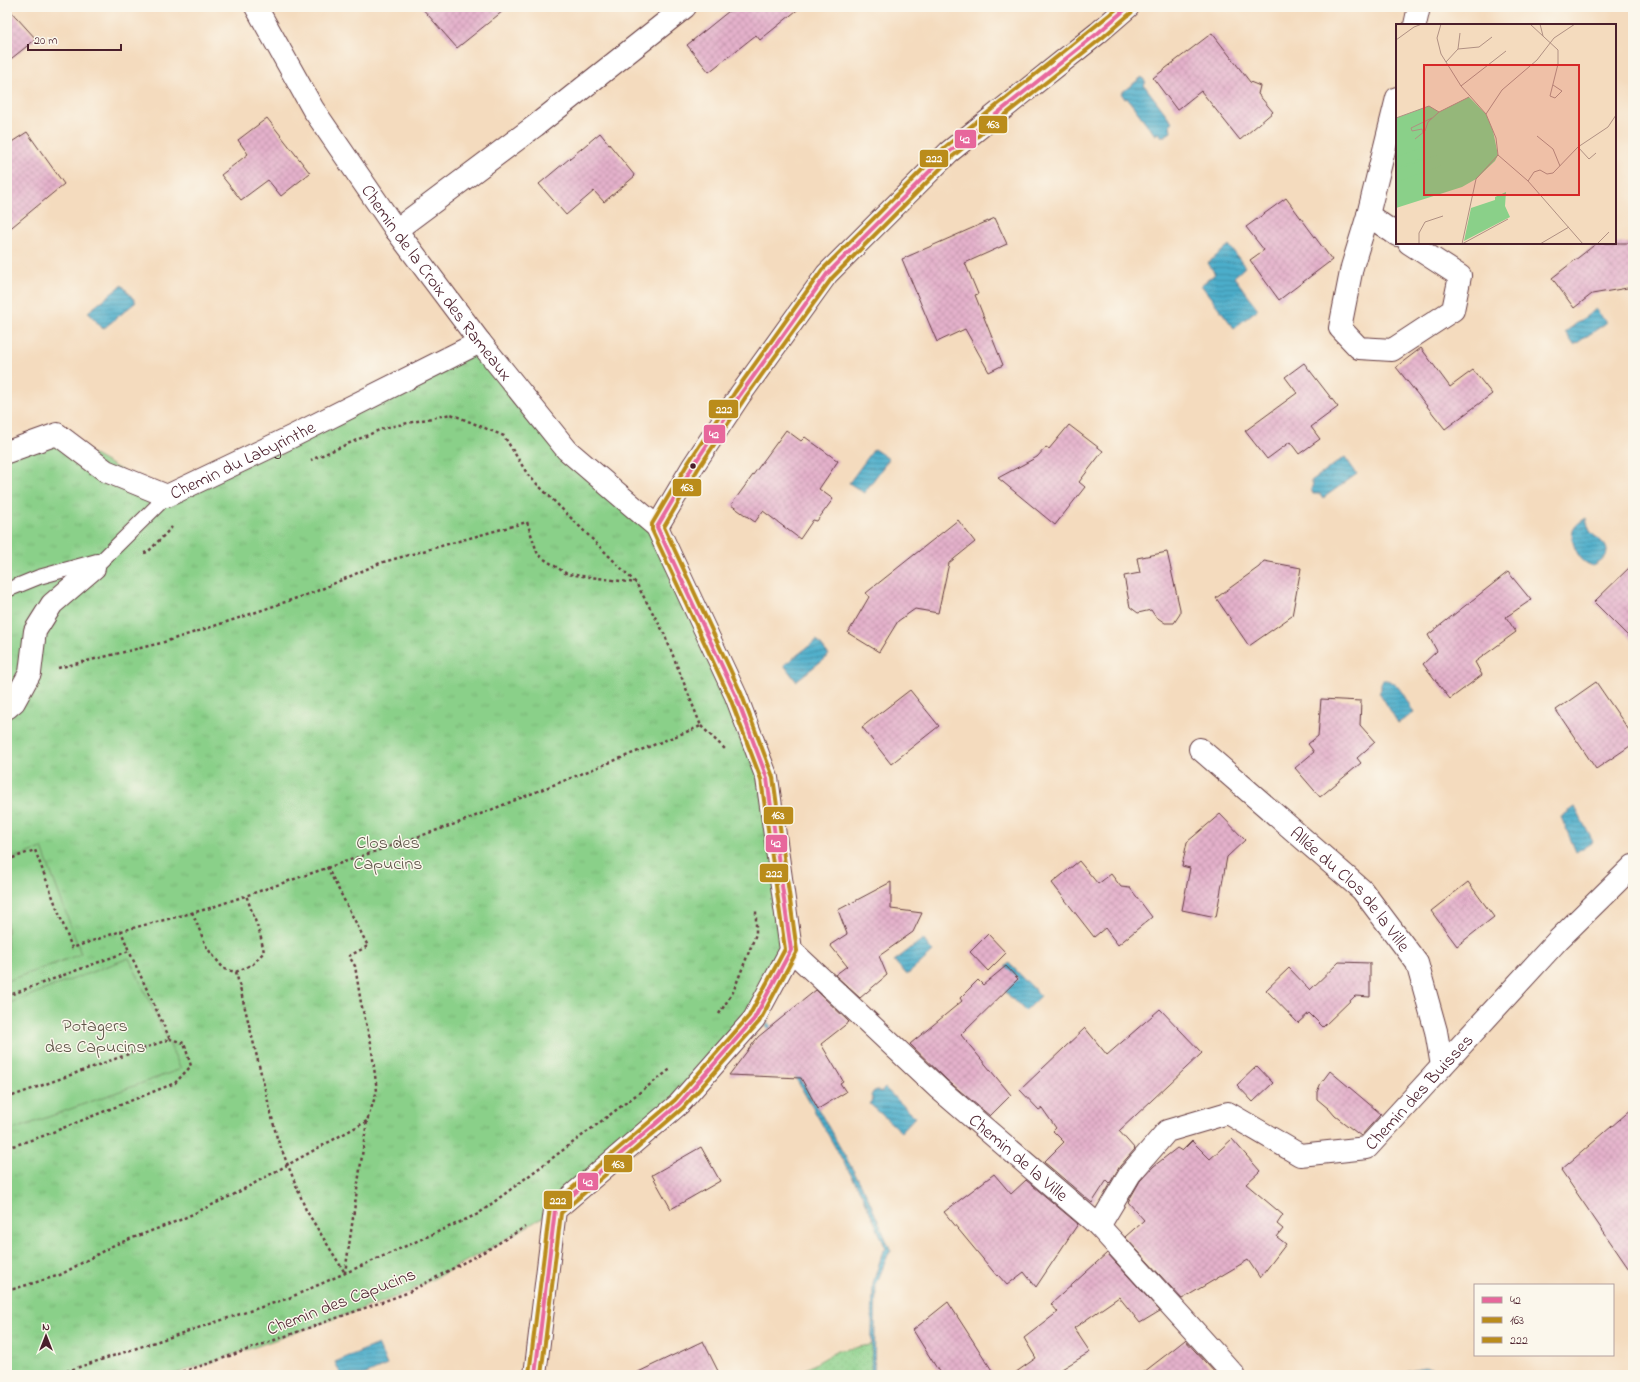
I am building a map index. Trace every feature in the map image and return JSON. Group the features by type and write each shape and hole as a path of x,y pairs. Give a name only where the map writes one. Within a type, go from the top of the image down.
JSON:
{"street":[{"name":"Chemin de la Croix des Rameaux","path":"256,7 313,109 396,230 480,342 567,450 657,526"},
{"path":"396,230 535,126 685,7"},
{"path":"535,1375 555,1210 679,1104 754,1018 792,950 767,778 736,696 657,526 693,466 740,395 827,274 949,152 1098,33 1128,7"},
{"path":"1415,24 1419,7"},
{"path":"1396,102 1368,215 1352,267 1340,328 1359,348 1392,350 1453,310 1460,276 1411,244"},
{"path":"1368,215 1396,234"},
{"name":"Chemin du Labyrinthe","path":"7,452 57,434 106,471 167,496 293,436 480,342"},
{"path":"7,708 14,702 30,673 35,631 52,604 98,563"},
{"name":"Allée du Clos de la Ville","path":"1200,749 1362,890 1417,963 1436,1031 1442,1066"},
{"name":"Chemin des Buisses","path":"1099,1226 1130,1174 1167,1131 1228,1113 1300,1155 1367,1148 1558,940 1633,866"},
{"name":"Chemin de la Ville","path":"792,950 939,1089 1099,1226 1234,1375"}],"lane":[{"path":"7,590 39,577 98,563 167,496"}],"path":[{"path":"305,462 384,428 451,414 504,436 528,475 636,583 664,633 701,726 729,753"},
{"path":"30,673 62,667 161,643 317,591 380,563 527,522 538,555 567,574 636,583"},
{"path":"141,554 148,552 174,525"},
{"path":"7,860 35,850 72,948 121,931 192,912 246,895 458,823 701,726"},
{"path":"327,867 368,946 349,956 355,966 361,1003 371,1043 377,1091 367,1121 345,1273"},
{"path":"192,912 207,948 224,969 236,972 253,964 264,952 260,934 246,895"},
{"path":"717,1018 734,992 756,934 756,906"},
{"path":"121,931 170,1039"},
{"path":"7,996 129,951"},
{"path":"236,972 277,1138 306,1210 345,1273"},
{"path":"7,1098 170,1039 184,1043 191,1066 175,1083 43,1136 7,1148"},
{"path":"55,1375 289,1298 478,1214 673,1067"},
{"path":"7,1291 60,1275 114,1245 180,1220 233,1195 367,1121"},
{"name":"Chemin des Capucins","path":"170,1375 207,1364 406,1293 489,1249 555,1210"}],"green space":[{"name":"Clos des Capucins","path":"480,342 567,450 657,527 767,778 791,950 754,1019 555,1210 489,1249 407,1293 207,1364 171,1375 7,1375 7,452 57,434 167,496"},
{"name":"Potagers des Capucins","path":"42,848 81,954 7,981 7,861"},
{"name":"Potagers des Capucins","path":"129,958 181,1069 7,1132 7,1004"},
{"path":"874,1344 871,1375 796,1375 837,1351"}],"water":[{"path":"1142,77 1146,83 1144,85 1172,122 1170,124 1171,132 1165,136 1161,136 1158,133 1155,135 1127,98 1125,99 1121,93"},
{"path":"1229,245 1245,267 1234,277 1258,309 1234,328 1201,285 1215,274 1208,263"},
{"path":"122,285 136,302 103,329 88,312"},
{"path":"1596,309 1606,323 1574,345 1565,332"},
{"path":"874,449 889,459 864,493 849,483"},
{"path":"1345,457 1357,474 1323,498 1320,494 1313,494 1311,489 1313,484 1311,481"},
{"path":"1586,518 1590,531 1607,549 1604,559 1593,566 1582,560 1572,539 1575,527"},
{"path":"817,640 829,655 796,681 784,665"},
{"path":"1383,680 1388,680 1398,687 1414,713 1398,723 1379,692 1381,690 1381,682"},
{"path":"1575,807 1593,842 1576,852 1561,817"},
{"path":"923,939 933,952 907,975 894,961"},
{"path":"1009,963 1041,996 1025,1012 993,979"},
{"path":"768,1023 866,1193 891,1251 876,1285 874,1375 871,1375 873,1283 883,1251 886,1249 863,1196 766,1026"},
{"path":"885,1088 915,1117 901,1132 870,1104 873,1100 871,1096 873,1092 876,1090 881,1092"},
{"path":"378,1344 387,1365 364,1375 341,1375 335,1362"},
{"path":"1423,1367 1431,1368 1435,1375 1401,1375 1407,1371"}],"building":[{"path":"7,7 36,39 7,62"},
{"path":"421,7 508,7 457,48"},
{"path":"734,7 801,7 760,40 756,35 709,72 687,45"},
{"path":"1212,33 1250,82 1260,86 1258,94 1273,112 1240,140 1201,91 1177,110 1153,78"},
{"path":"267,118 310,173 281,196 268,180 241,200 221,175 248,154 238,140"},
{"path":"27,132 64,184 7,231 7,145"},
{"path":"600,133 635,176 604,202 594,191 566,215 539,184"},
{"path":"1286,198 1332,260 1279,300 1250,260 1264,250 1246,227"},
{"path":"995,218 1007,244 965,263 978,294 975,295 1003,365 989,372 965,329 937,342 902,259"},
{"path":"1633,243 1633,287 1592,294 1574,308 1552,278 1596,244"},
{"path":"1421,348 1450,387 1473,370 1492,394 1445,429 1396,367"},
{"path":"1304,363 1338,407 1311,427 1320,439 1299,454 1290,442 1267,459 1245,431 1297,393 1285,377"},
{"path":"1069,425 1103,451 1079,482 1085,487 1055,525 998,478 1037,457 1046,447 1049,449"},
{"path":"786,430 801,441 805,437 838,461 819,489 833,499 817,521 813,520 800,539 763,511 755,522 731,505"},
{"path":"958,520 975,542 949,563 938,613 915,609 898,621 879,652 848,633 869,597 866,593"},
{"path":"1167,552 1180,609 1180,614 1174,623 1165,623 1155,616 1151,610 1138,613 1130,607 1124,576 1140,573 1137,558"},
{"path":"1264,561 1301,568 1292,616 1249,646 1216,598 1259,567"},
{"path":"1633,564 1633,641 1594,602"},
{"path":"1508,572 1531,600 1506,617 1516,632 1475,662 1482,675 1450,699 1423,664 1437,651 1428,635"},
{"path":"1596,682 1633,736 1633,744 1596,769 1556,710"},
{"path":"910,690 939,726 891,764 862,727"},
{"path":"1321,699 1361,701 1360,725 1375,742 1357,758 1361,763 1320,797 1295,768 1314,752 1308,744 1318,736"},
{"path":"1220,814 1245,840 1227,857 1216,917 1182,910 1190,868 1182,866 1187,842"},
{"path":"1079,861 1098,884 1111,874 1121,887 1130,888 1152,917 1118,945 1105,928 1094,937 1052,883"},
{"path":"891,882 891,909 922,913 913,932 879,956 887,975 860,998 835,975 847,966 830,945 847,934 838,910"},
{"path":"1468,882 1494,917 1457,946 1431,911"},
{"path":"988,934 1006,953 988,971 970,952"},
{"path":"1339,962 1370,963 1370,997 1355,996 1323,1027 1309,1013 1298,1023 1266,990 1289,968 1310,990"},
{"path":"1006,966 1018,979 961,1035 1011,1095 990,1116 947,1080 910,1044 962,1001 960,998 978,980 983,985"},
{"path":"816,990 849,1022 821,1044 843,1081 840,1083 846,1092 818,1109 801,1078 729,1075 758,1037"},
{"path":"1160,1009 1202,1053 1119,1131 1135,1149 1120,1166 1110,1183 1107,1180 1092,1203 1044,1162 1064,1142 1053,1131 1056,1128 1042,1108 1039,1110 1020,1090 1085,1028 1107,1055"},
{"path":"1257,1066 1273,1083 1253,1102 1237,1085"},
{"path":"1330,1071 1381,1114 1361,1136 1335,1116 1317,1099 1317,1092 1321,1083"},
{"path":"1633,1108 1633,1275 1561,1170"},
{"path":"1232,1139 1260,1171 1246,1184 1283,1215 1277,1224 1283,1229 1277,1237 1286,1244 1260,1278 1248,1260 1182,1299 1125,1237 1144,1220 1128,1202 1140,1181 1154,1166 1177,1148 1182,1151 1192,1141 1210,1159"},
{"path":"701,1147 720,1181 671,1209 652,1175"},
{"path":"994,1174 1011,1194 1026,1180 1078,1224 1036,1287 1024,1272 1007,1285 998,1275 997,1276 944,1212"},
{"path":"1107,1253 1160,1311 1140,1323 1119,1297 1074,1328 1090,1352 1052,1375 1012,1375 1036,1358 1024,1338 1058,1312 1051,1304"},
{"path":"948,1302 995,1375 941,1375 913,1330"},
{"path":"1185,1340 1217,1375 1140,1375 1175,1348"},
{"path":"703,1341 720,1375 632,1375"}],"transit line":[{"name":"222","path":"529,1374 550,1207 675,1100 749,1016 785,949 761,779 730,698 652,530 652,524 688,463 735,392 822,270 945,147 1119,7"},
{"name":"42","path":"535,1375 555,1210 679,1104 754,1019 791,950 767,778 736,696 657,527 693,466 740,395 827,274 949,152 1098,33 1128,7"},
{"name":"163","path":"541,1375 561,1213 683,1108 759,1022 797,951 773,777 741,693 664,527 698,469 745,398 832,278 953,156 1102,38 1132,12"}]}
